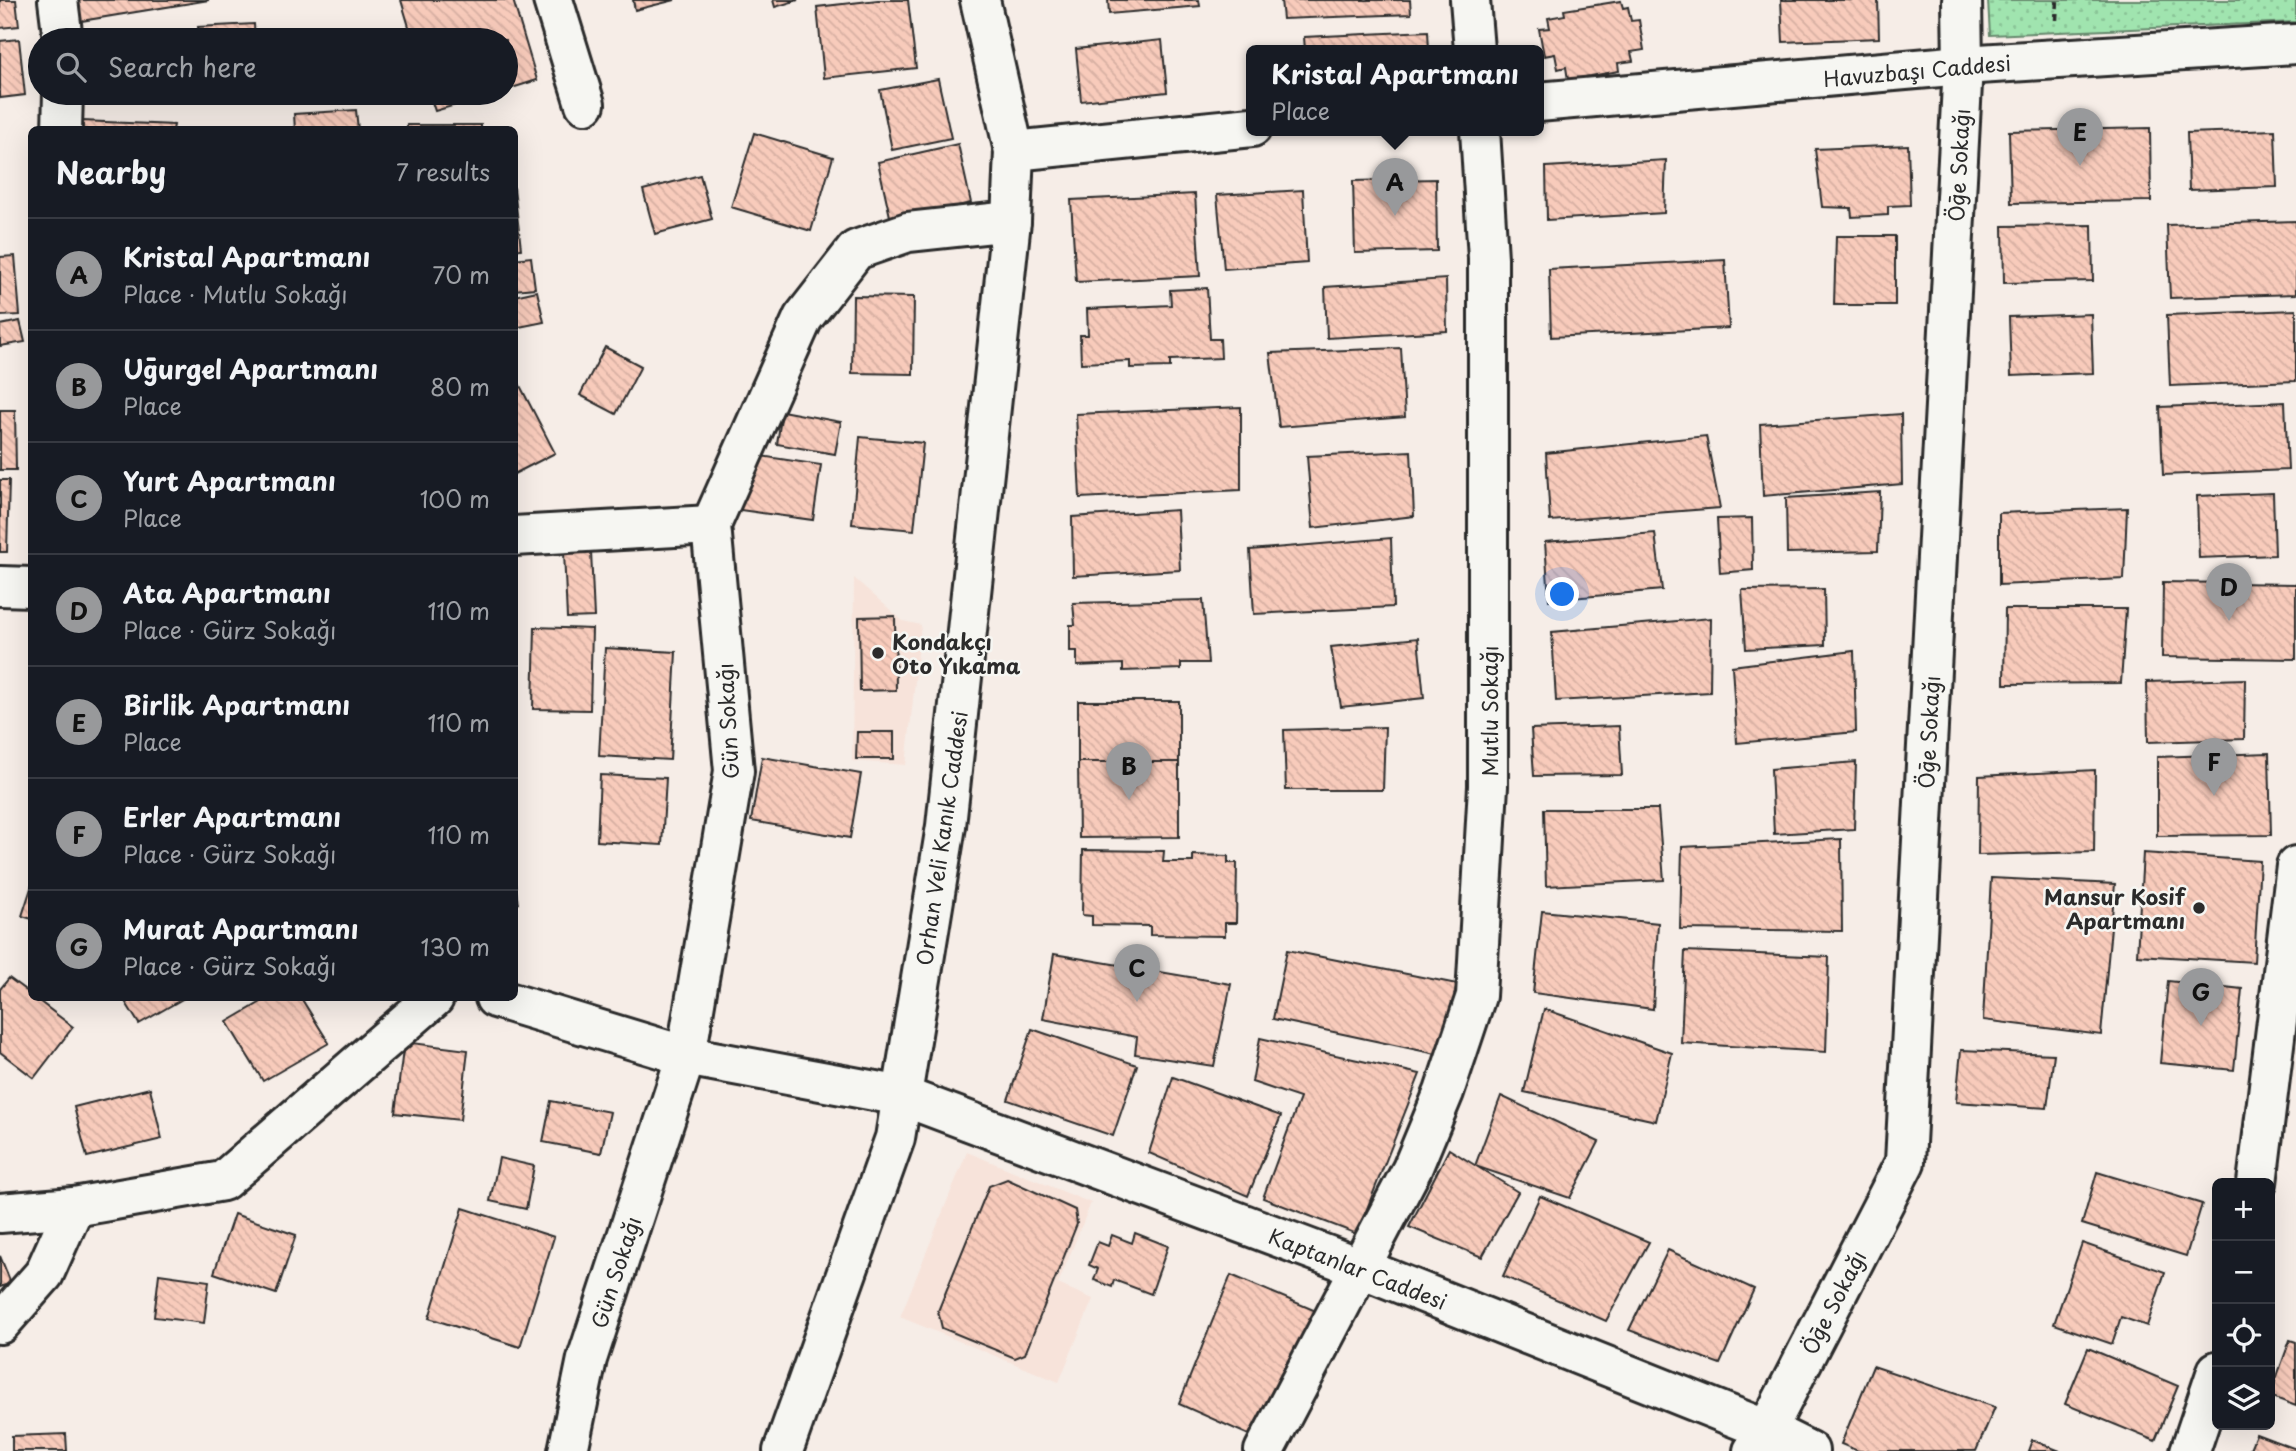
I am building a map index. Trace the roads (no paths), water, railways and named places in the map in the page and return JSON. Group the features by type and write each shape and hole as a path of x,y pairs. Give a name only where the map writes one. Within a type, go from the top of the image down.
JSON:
{"street":[{"path":"58,0 62,28"},
{"path":"553,0 585,104"},
{"name":"Orhan Veli Kanık Caddesi","path":"783,1451 895,1138 947,826 1011,221 1014,150 980,0"},
{"path":"1470,0 1474,45"},
{"name":"Öḡe Sokağı","path":"1760,1441 1905,1162 1963,65 1962,0"},
{"name":"Havuzbaşı Caddesi","path":"1544,101 1963,65 2296,44"},
{"path":"62,126 63,105"},
{"path":"1014,150 1246,128"},
{"name":"Mutlu Sokağı","path":"1264,1451 1418,1156 1444,1092 1476,996 1489,786 1488,258 1480,136"},
{"name":"Gün Sokağı","path":"568,1451 587,1359 686,1056 734,771 711,525 803,318 856,250 908,232 1011,221"},
{"path":"518,536 711,525"},
{"path":"0,586 28,587"},
{"path":"2259,1178 2296,866"},
{"path":"0,1213 75,1207 223,1181 431,1001"},
{"name":"Kaptanlar Caddesi","path":"505,1001 686,1056 902,1096 1361,1268 1760,1441 1809,1451"},
{"path":"0,1324 44,1274 75,1207"},
{"path":"2190,1451 2212,1386"}],"place":[{"name":"Birlik Apartmanı","path":"2080,166"},
{"name":"Kristal Apartmanı","path":"1395,216"},
{"name":"Ata Apartmanı","path":"2229,621"},
{"name":"Kondakçı Oto Yıkama","path":"878,653"},
{"name":"Erler Apartmanı","path":"2214,796"},
{"name":"Uḡurgel Apartmanı","path":"1129,800"},
{"name":"Mansur Kosif Apartmanı","path":"2199,908"},
{"name":"Yurt Apartmanı","path":"1137,1002"},
{"name":"Murat Apartmanı","path":"2201,1026"}]}
